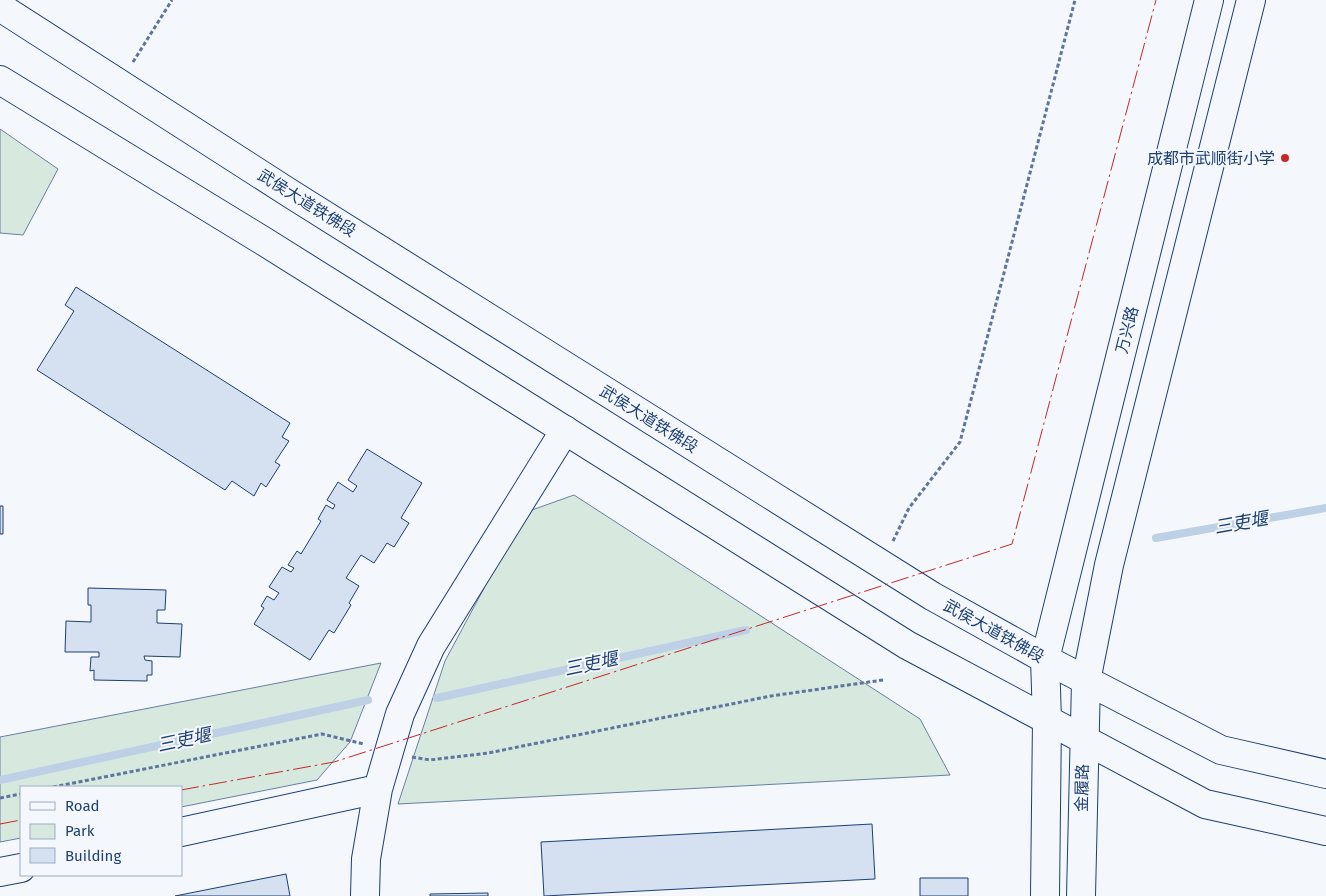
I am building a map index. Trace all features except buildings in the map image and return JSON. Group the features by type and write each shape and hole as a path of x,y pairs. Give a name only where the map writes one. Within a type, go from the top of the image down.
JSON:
{"main road":[{"name":"万兴路","path":"1047,720 1045,660 1209,0"},
{"name":"金履路","path":"1081,896 1083,739 1086,681 1109,565 1251,0"},
{"name":"武侯大道铁佛段","path":"0,7 300,199 932,596 1045,660 1221,750 1326,774"},
{"path":"0,80 265,242 907,646 1205,804 1326,831"},
{"path":"365,896 366,859 378,789 400,714 431,646 565,430"},
{"path":"1045,896 1047,720"},
{"path":"182,832 378,789"},
{"path":"0,872 20,868"}],"path":[{"path":"120,84 172,0"},
{"path":"881,564 909,508 960,442 1075,0"},
{"path":"409,757 430,760 488,753 771,696 883,680"},
{"path":"58,786 322,734 364,744"},
{"path":"0,798 20,794"}],"green space":[{"path":"0,129 58,169 23,235 0,233"},
{"path":"574,495 920,719 950,775 398,804 445,661 497,564 532,510"},
{"path":"381,663 350,742 317,780 182,807 182,786 20,786 20,838 0,842 0,737"}],"waterway":[{"name":"三吏堰","path":"1156,538 1326,508"},
{"name":"三吏堰","path":"437,698 746,630"},
{"name":"三吏堰","path":"0,780 368,700"}],"power":[{"path":"182,790 334,762 1012,544 1156,0"},
{"path":"0,824 20,820"}],"place":[{"name":"成都市武顺街小学","path":"1285,158"}]}
